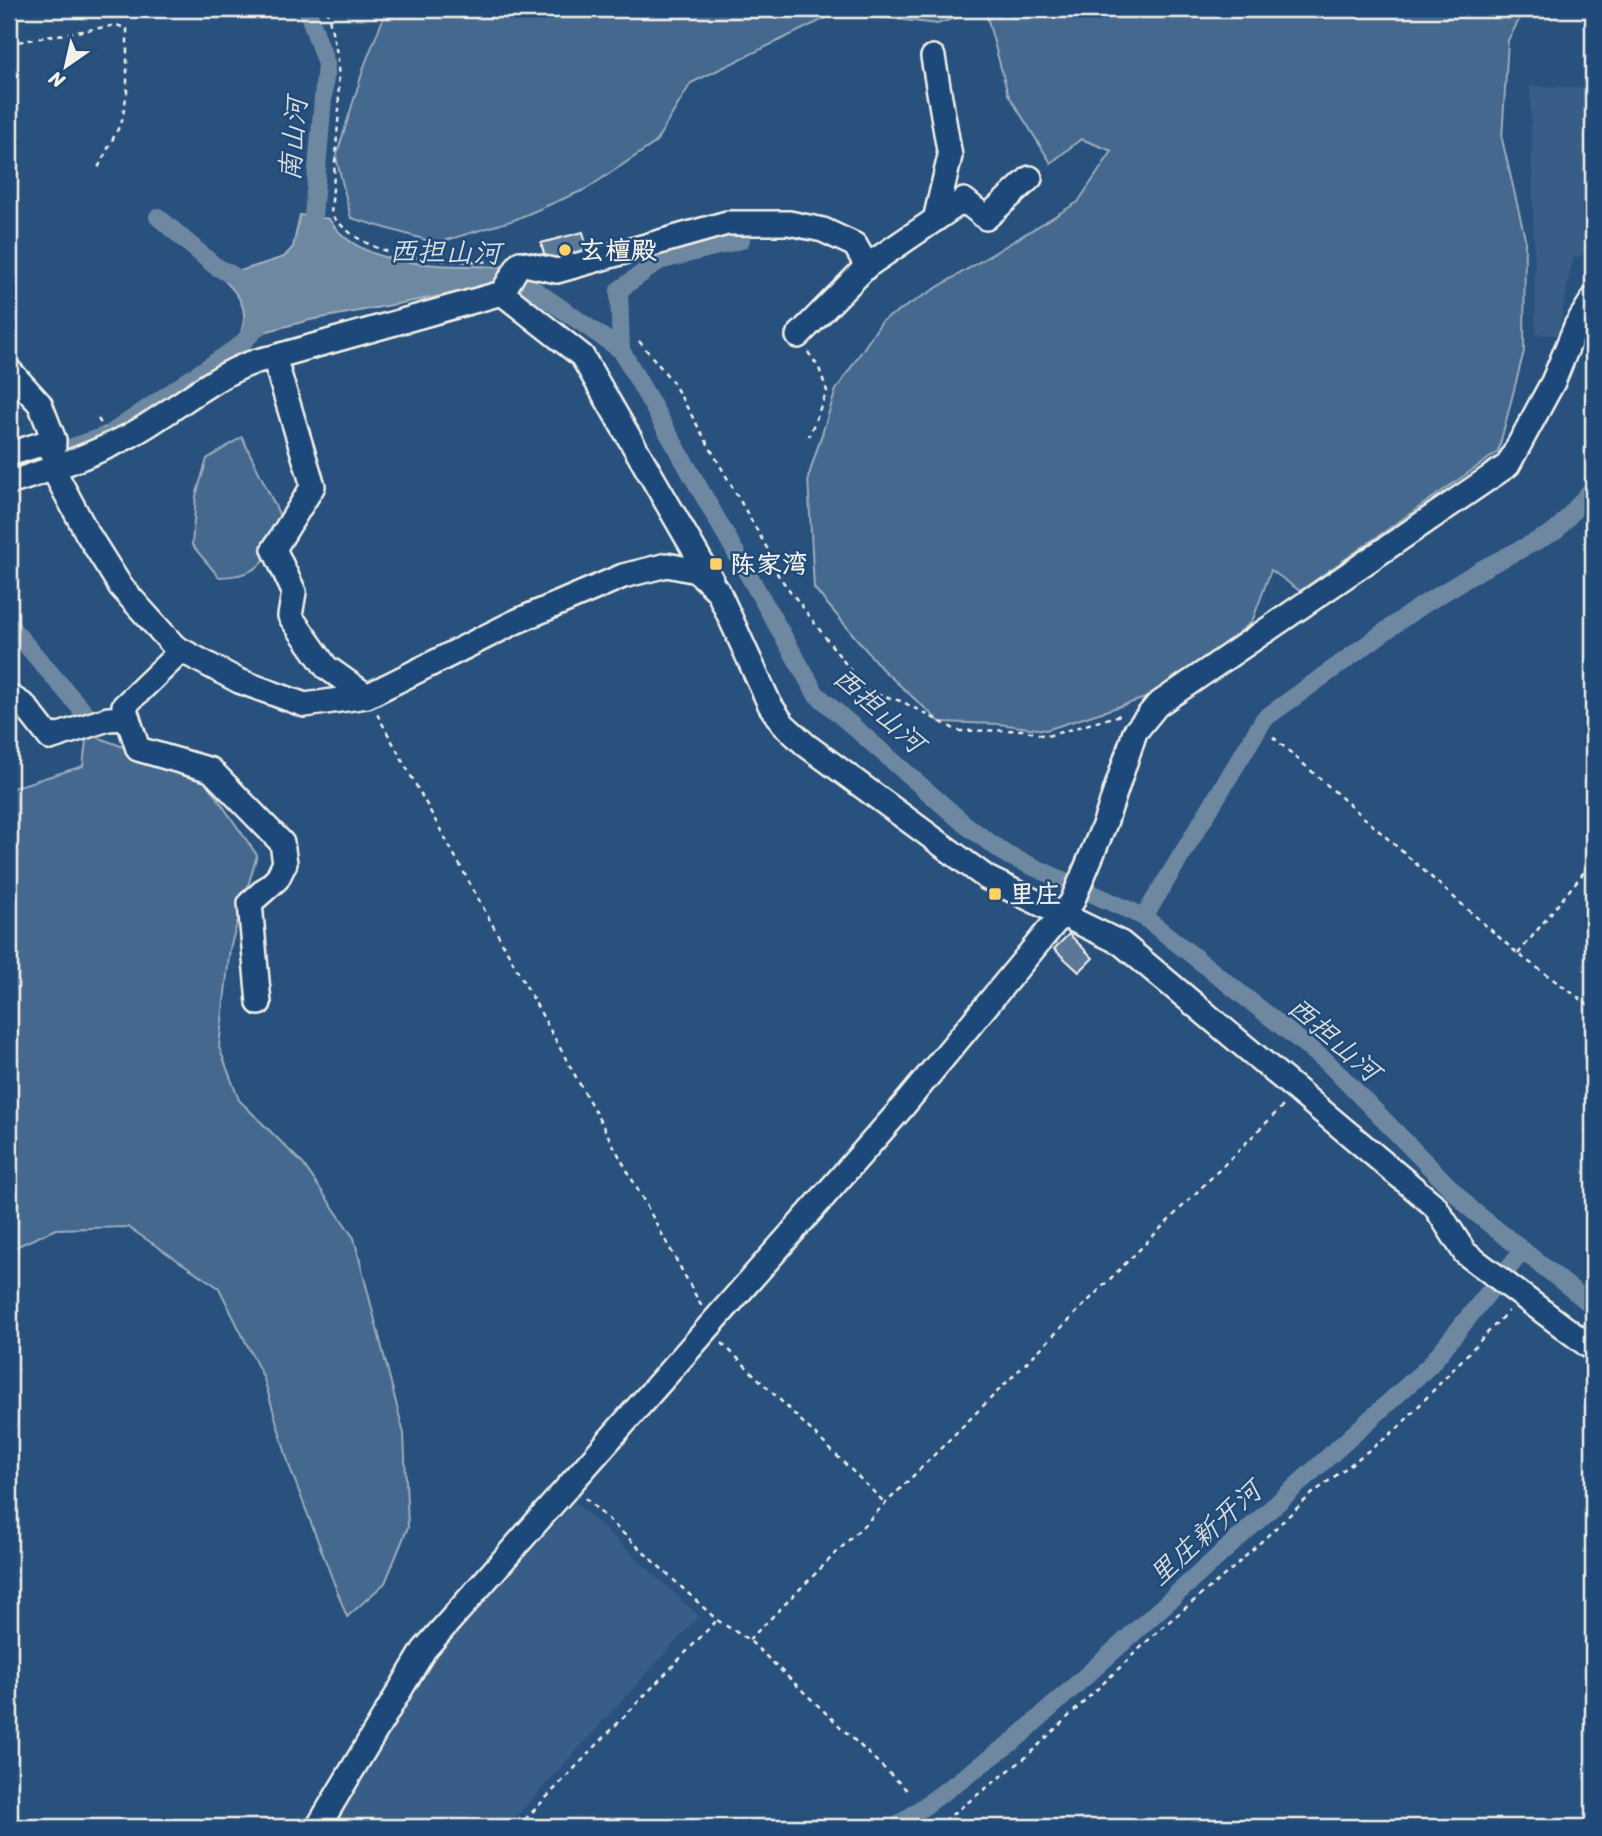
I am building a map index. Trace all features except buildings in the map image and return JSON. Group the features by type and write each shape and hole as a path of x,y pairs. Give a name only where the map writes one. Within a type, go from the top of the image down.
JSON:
{"street":[{"path":"933,57 950,156 935,220"},
{"path":"798,336 867,266 964,200 986,218 1030,178"},
{"path":"9,482 54,469 129,436 250,361 274,357 502,293 520,263 557,271 727,223 789,223 823,230 855,245 867,266"},
{"path":"502,293 582,356 718,591 770,705 783,724 924,835 976,871 1073,899 1121,943 1435,1206 1465,1254 1593,1349"},
{"path":"318,1827 424,1650 900,1110 1073,899 1135,732 1157,705 1508,465 1553,382 1576,326 1593,299"},
{"path":"274,357 313,486 274,549 294,593 290,616 326,667 367,696"},
{"path":"9,370 40,404 54,440 54,469 87,533 121,587 181,651 239,681 305,705 367,696 516,622 623,576 667,565 697,571 718,591"},
{"path":"9,454 54,440"},
{"path":"181,651 124,706 138,749 211,770 282,843 285,863 277,879 250,903 258,1003"},
{"path":"9,696 25,706 50,738 108,719 128,718"}],"path":[{"path":"327,9 338,58 339,110 331,214 347,234 384,253 436,260 520,263"},
{"path":"9,40 17,43 117,25 127,29 127,92 122,121 98,168"},
{"path":"798,336 819,368 827,391 809,436"},
{"path":"639,341 672,382 767,548 778,575 867,692 901,701 958,731 1023,730 1046,736 1157,705"},
{"path":"367,696 709,1326 886,1504"},
{"path":"1273,737 1518,954 1593,1008"},
{"path":"1518,954 1593,861"},
{"path":"749,1640 1298,1091"},
{"path":"936,1827 1025,1758 1158,1631 1233,1568 1313,1493 1397,1429 1514,1290"},
{"path":"570,1484 717,1620 749,1640 908,1791"},
{"path":"518,1827 717,1620"}],"shaded area":[{"path":"387,9 983,9 937,24 838,12 691,83 655,143 586,189 514,220 437,243 351,218 336,157 365,64"},
{"path":"985,9 1525,9 1508,40 1502,139 1525,238 1524,351 1498,452 1300,591 1271,570 1252,622 1161,693 1046,730 999,724 940,722 882,669 814,588 808,478 836,390 882,321 1078,202 1112,151 1081,139 1051,163 1008,94"},
{"path":"1530,86 1593,88 1593,252 1573,258 1558,335 1536,334"},
{"path":"300,215 329,219 344,237 387,258 438,265 512,267 500,285 310,320 264,332 248,344 239,337 243,326 243,307 234,291 212,269 217,263 240,271 284,257 293,247"},
{"path":"242,437 281,518 273,544 263,562 246,573 219,577 192,545 196,496 207,459"},
{"path":"87,733 203,778 257,855 230,948 219,1047 239,1100 303,1164 354,1238 404,1434 408,1527 385,1583 347,1617 290,1468 264,1379 219,1288 128,1227 56,1229 9,1250 9,789 83,766"},
{"path":"575,1502 699,1616 507,1827 326,1827 420,1673"}],"waterway":[{"name":"南山河","path":"307,9 326,64 311,239"},
{"path":"158,217 215,266 234,276"},
{"path":"621,350 619,290 659,261 741,240"},
{"name":"西担山河","path":"501,276 526,284 621,350 816,694 967,826 1007,855 1144,917 1327,1062 1472,1210 1593,1306"},
{"name":"西担山河","path":"9,469 110,434 239,346 261,324"},
{"path":"1144,917 1264,719 1416,609 1482,569 1556,531 1593,488"},
{"path":"9,625 90,719"},
{"name":"里庄新开河","path":"896,1827 1016,1739 1429,1366 1523,1250"}],"place":[{"name":"玄檀殿","path":"565,250"},
{"name":"陈家湾","path":"716,564"},
{"name":"里庄","path":"995,894"}]}
